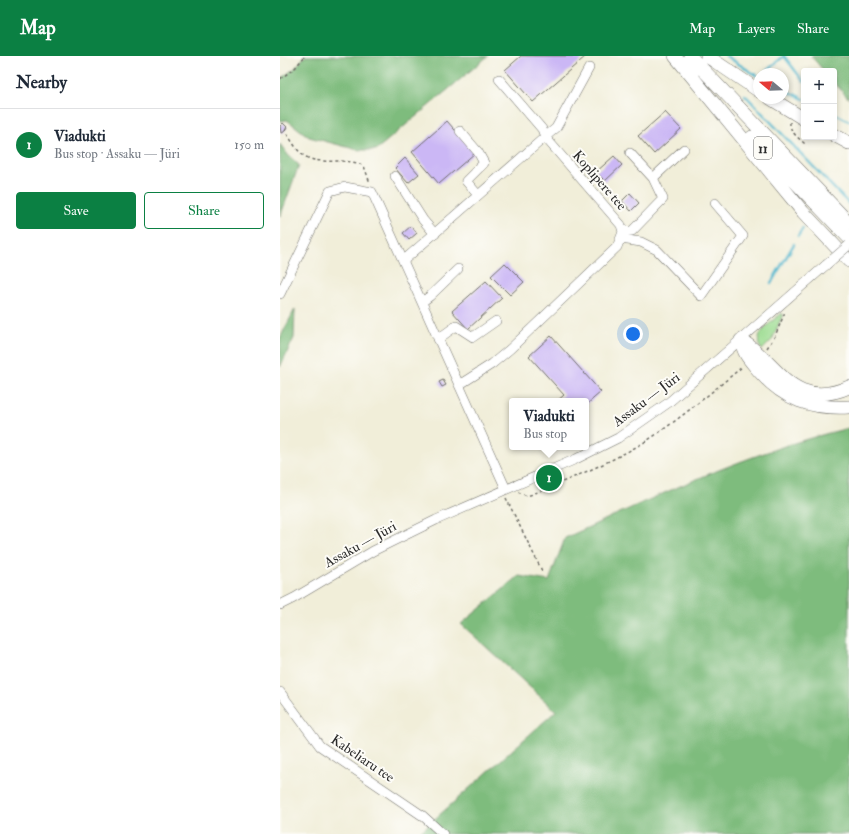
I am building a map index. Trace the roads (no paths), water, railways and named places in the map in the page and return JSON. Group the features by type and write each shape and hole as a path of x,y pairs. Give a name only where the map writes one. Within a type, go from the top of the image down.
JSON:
{"highway":[{"name":"11","path":"675,56 849,238"},
{"path":"675,56 803,212 849,261"},
{"name":"11","path":"690,56 849,223"},
{"path":"707,56 753,87"},
{"path":"779,104 798,116"},
{"path":"837,137 849,143"},
{"path":"741,340 752,347 765,362 789,384 804,390 819,393 836,392 849,387"},
{"path":"741,340 743,352 778,390 805,403 833,408 849,407"}],"street":[{"path":"403,261 556,128 589,68"},
{"name":"Koplipere tee","path":"499,79 542,129 545,137 621,225 622,236"},
{"path":"460,131 478,152 484,163 466,181 478,195"},
{"path":"653,178 684,149"},
{"path":"459,385 492,364 510,349 616,247 622,236 632,231 663,199 653,178 630,154"},
{"path":"395,176 423,220 435,234"},
{"path":"280,294 330,191 345,188 372,192 507,489"},
{"path":"622,236 641,242 657,250 701,296 743,236 715,203"},
{"name":"Assaku — Jüri","path":"280,605 373,550 436,520 576,460 618,438 668,403 849,246"},
{"path":"422,302 458,269"},
{"path":"438,339 456,326 473,337 496,321"},
{"name":"Kabeliaru tee","path":"280,692 320,746 417,811 443,834"}],"waterway":[{"path":"726,56 753,73"},
{"path":"784,56 801,78"},
{"path":"770,68 784,56"},
{"path":"789,92 801,98"},
{"path":"745,95 849,204"},
{"path":"837,115 849,121"},
{"path":"798,236 803,228"},
{"path":"771,283 794,244"}],"place":[{"name":"Viadukti","path":"549,478"}]}
